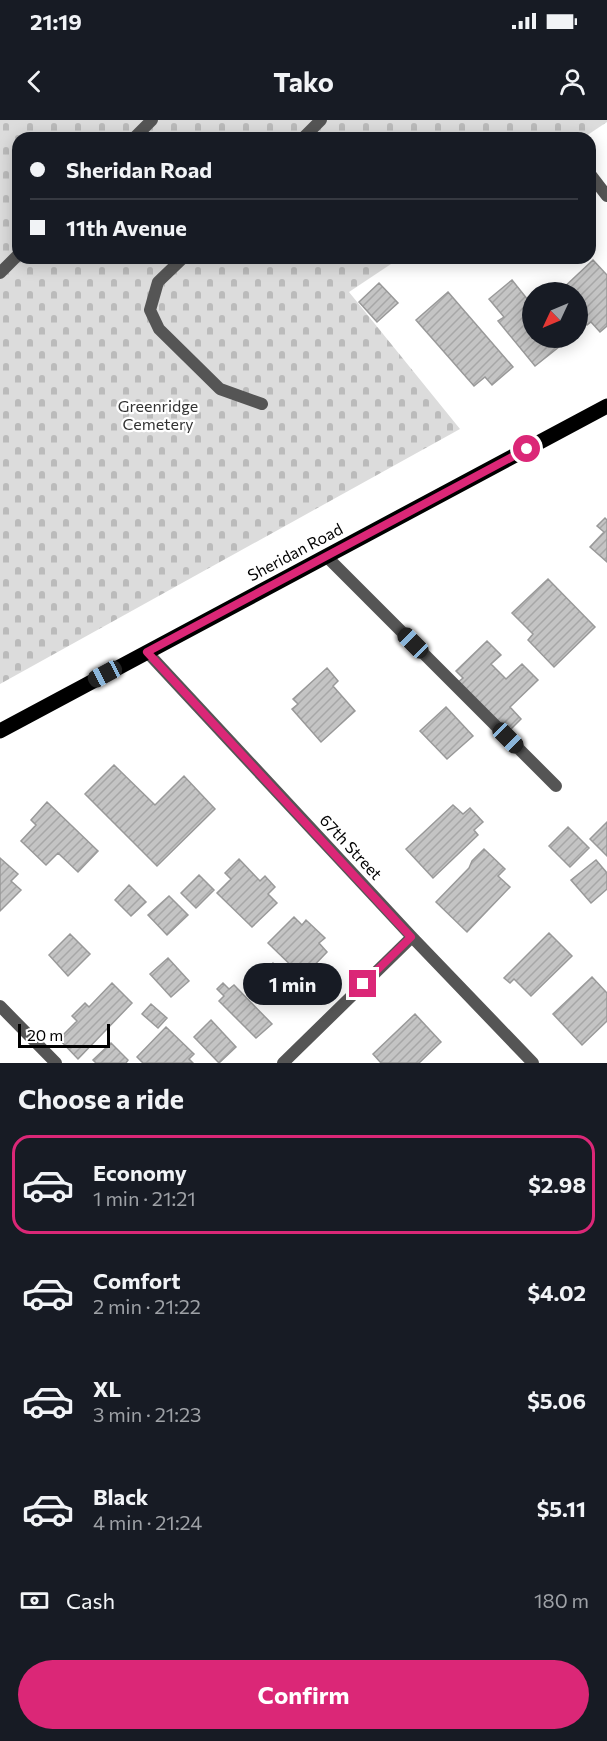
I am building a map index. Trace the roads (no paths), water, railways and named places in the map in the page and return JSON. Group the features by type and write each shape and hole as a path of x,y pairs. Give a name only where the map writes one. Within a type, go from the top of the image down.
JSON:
{"main road":[{"name":"Sheridan Road","path":"0,731 607,406"}],"street":[{"path":"140,132 152,120"},
{"path":"309,132 321,120"},
{"path":"596,182 607,196"},
{"path":"0,273 12,261"},
{"path":"177,264 158,282 150,310 159,329 220,389 262,404"},
{"path":"326,556 556,786"},
{"name":"67th Street","path":"147,652 411,937 533,1063"},
{"path":"283,1063 411,937"},
{"path":"0,1006 56,1063"}],"park label":[{"name":"Greenridge Cemetery","path":"158,415"}]}
